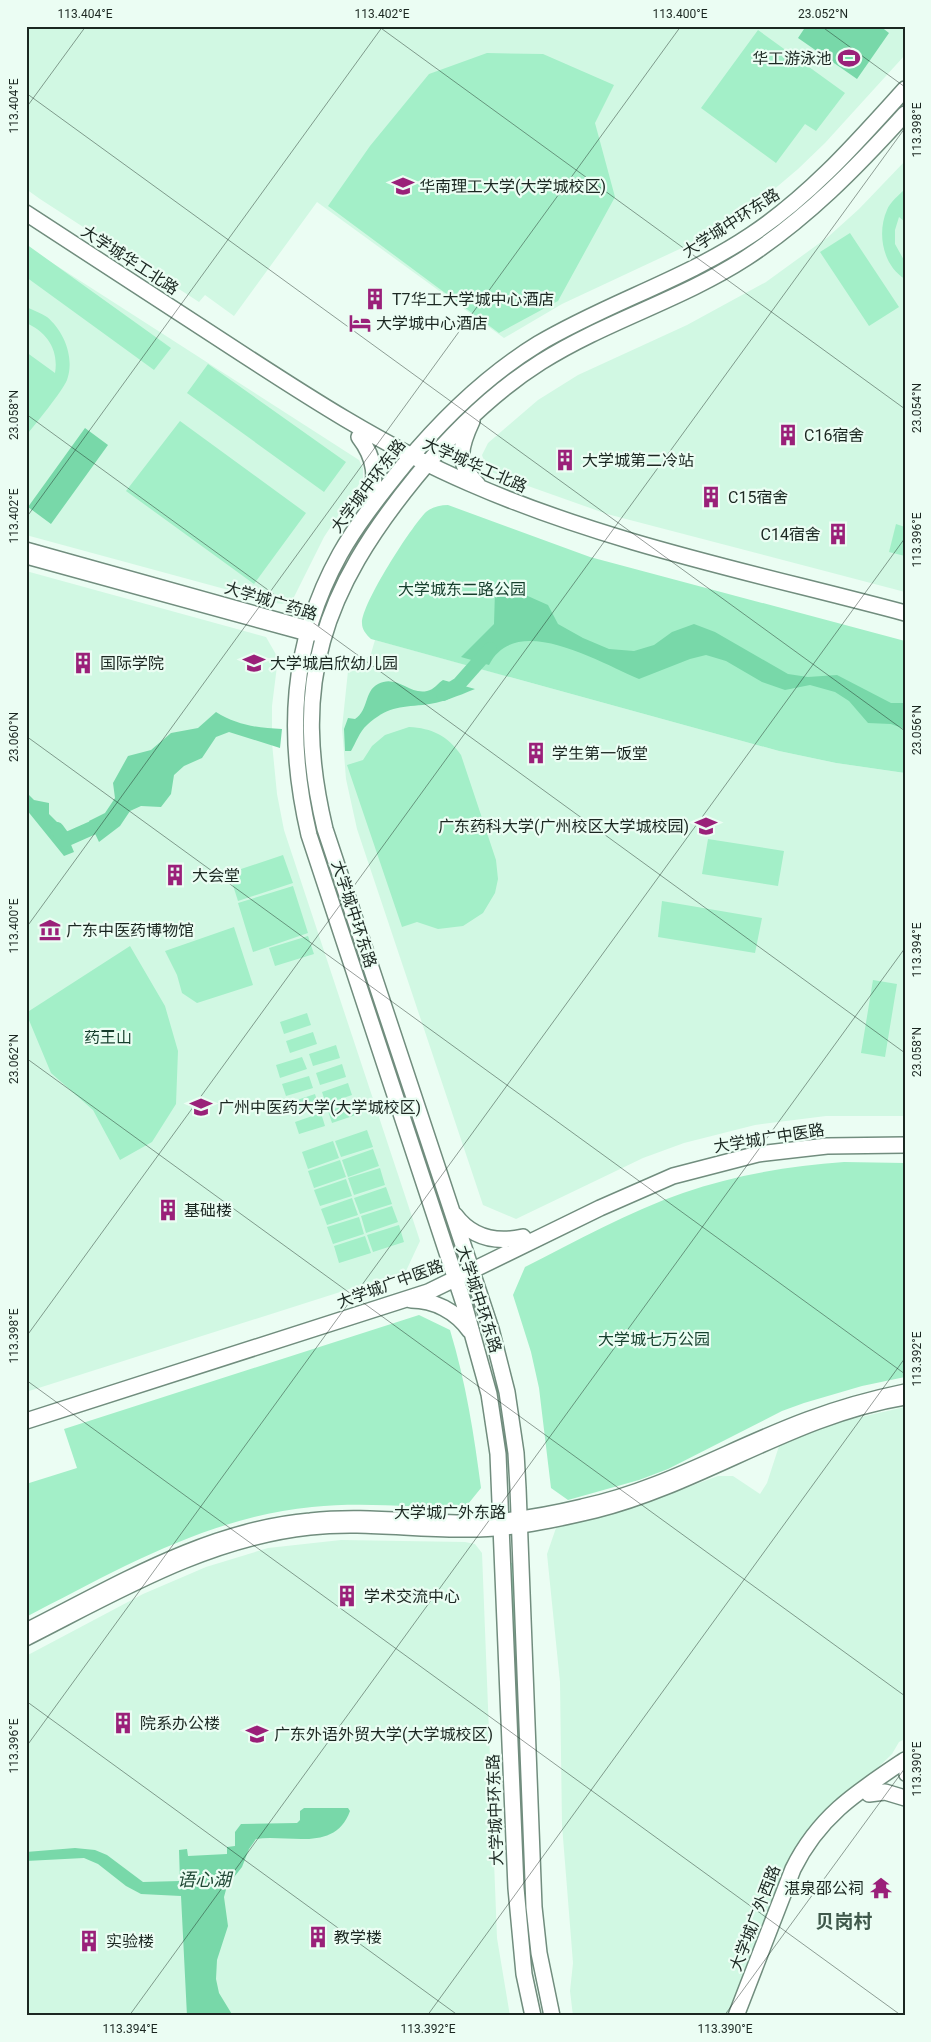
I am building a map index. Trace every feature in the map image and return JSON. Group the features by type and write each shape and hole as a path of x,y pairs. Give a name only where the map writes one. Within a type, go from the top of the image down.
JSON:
{"main road":[{"name":"大学城中环东路","path":"533,2016 522,1959 516,1888 502,1524 492,1411 473,1335 309,836 299,787 294,732 297,684 308,631 322,591 340,554 367,513 409,459 465,400 530,349 589,317 689,272 723,253 772,220 837,163 905,89"},
{"name":"大学城中环东路","path":"552,2016 539,1957 532,1874 516,1453 507,1392 492,1329 321,814 314,772 311,727 314,682 324,635 340,593 361,551 384,517 425,467 479,409 518,378 556,353 596,332 689,290 761,248 800,219 833,190 905,114"},
{"name":"大学城华工北路","path":"26,213 322,406 409,459"},
{"name":"大学城华工北路","path":"26,222 359,436 501,505 582,534 905,621"},
{"path":"479,409 464,438 461,455 467,473 481,488"},
{"path":"359,436 371,455 375,471 373,492 367,513"},
{"name":"大学城华工北路","path":"425,467 531,508 612,535 905,613"},
{"name":"大学城广中医路","path":"471,1268 523,1237 656,1174 725,1153 826,1138 905,1137"},
{"name":"大学城广中医路","path":"26,1421 407,1300 454,1276 623,1198 659,1182 702,1167 745,1156 810,1147 905,1145"},
{"path":"451,1209 463,1225 480,1236 502,1240 523,1237"},
{"name":"大学城广中医路","path":"26,1412 454,1276"},
{"path":"407,1300 429,1302 442,1307 456,1316 473,1335"},
{"name":"大学城广外西路","path":"745,2016 808,1859 836,1821 905,1768"},
{"name":"大学城广外西路","path":"736,2016 793,1869 810,1839 830,1815 851,1796 905,1768"},
{"path":"869,1794 886,1792 905,1798"},
{"path":"522,1959 539,1957"},
{"path":"527,1989 545,1986"}],"street":[{"name":"大学城广药路","path":"26,548 308,631"},
{"name":"大学城广药路","path":"26,558 324,635"},
{"name":"大学城广外东路","path":"519,1523 638,1490 678,1475 805,1418 857,1401 905,1390"},
{"name":"大学城广外东路","path":"26,1629 182,1552 247,1529 285,1522 333,1517 467,1521 502,1524 596,1511 639,1499 688,1481 810,1427 853,1412 905,1399"},
{"name":"大学城广外东路","path":"26,1640 174,1566 243,1541 287,1532 327,1528 372,1527 467,1532 502,1524"}],"shaded area":[{"name":"华南理工大学(大学城校区)","path":"26,26 905,26 905,55 825,143 758,203 701,239 562,304 504,338 317,202 234,316 205,295 199,302 40,199 26,189"},
{"path":"905,161 905,592 607,514 514,481 494,473 486,467 482,455 488,443 538,400 578,375 687,325 766,282 828,237 859,209"},
{"path":"26,246 359,460 363,468 363,478 324,537 292,601 282,604 276,603 26,535"},
{"name":"广州中医药大学(大学城校区)","path":"26,571 266,637 278,658 272,706 272,743 277,794 284,830 420,1241 406,1271 26,1392"},
{"name":"广州中医药大学(大学城校区)","path":"375,640 779,751 836,763 905,773 905,1116 826,1116 755,1125 684,1143 643,1158 516,1219 483,1205 357,829 346,779 342,728 348,671 356,659 370,657"},
{"path":"905,1407 905,1739 899,1742 892,1754 812,1832 731,2016 573,2016 570,1991 573,1963 562,1825 560,1682 547,1554 556,1528 637,1506 718,1476 733,1476 760,1494 767,1483 780,1443 839,1422"},
{"name":"广东外语外贸大学(大学城校区)","path":"341,1540 465,1542 475,1544 482,1553 497,1938 510,2016 26,2016 26,1656 143,1594 206,1567 268,1548"}],"green space":[{"path":"758,30 845,93 816,131 805,124 776,163 701,108"},
{"path":"487,53 543,54 614,85 595,123 615,197 558,301 499,333 328,206 370,146 429,74"},
{"path":"905,189 905,222 899,217 895,230 895,244 905,262 905,279 897,273 887,257 882,238 882,228 888,207"},
{"path":"850,233 899,307 869,326 820,252"},
{"path":"26,244 171,348 154,370 26,277"},
{"path":"26,307 47,317 53,323 63,337 70,363 67,380 64,385 26,436 26,352 55,373 56,365 50,343 40,331 26,323"},
{"path":"208,364 346,462 324,492 187,393"},
{"path":"180,421 306,513 254,584 126,491"},
{"name":"大学城东二路公园","path":"442,505 448,505 590,557 905,641 905,773 836,763 779,751 371,639 366,634 362,623 364,613 378,583 399,548 426,512"},
{"path":"896,524 905,527 905,556 889,552"},
{"path":"409,727 425,729 439,734 451,743 461,755 496,860 498,879 495,893 483,913 463,926 438,929 417,922 402,927 347,765 363,760 372,746 385,735"},
{"path":"708,839 784,851 778,886 702,874"},
{"path":"283,855 293,883 238,901 229,873"},
{"path":"293,886 308,933 253,952 238,903"},
{"path":"662,901 762,918 755,953 658,937"},
{"path":"234,927 253,985 197,1003 182,993 177,975 165,951"},
{"path":"308,936 314,954 275,966 269,948"},
{"name":"药王山","path":"130,946 165,1006 178,1051 176,1104 152,1142 120,1160 93,1110 51,1073 26,1013"},
{"path":"873,980 897,984 885,1057 861,1053"},
{"path":"307,1013 311,1025 284,1034 280,1022"},
{"path":"313,1032 317,1044 290,1053 286,1041"},
{"path":"336,1045 340,1058 313,1066 309,1054"},
{"path":"302,1057 307,1069 280,1078 276,1065"},
{"path":"342,1064 346,1077 320,1085 316,1073"},
{"path":"309,1076 313,1088 286,1096 282,1084"},
{"path":"348,1083 352,1095 326,1104 322,1092"},
{"path":"315,1094 319,1107 292,1115 288,1103"},
{"path":"355,1102 359,1114 332,1123 328,1111"},
{"path":"321,1113 325,1126 299,1134 295,1122"},
{"path":"367,1130 373,1147 341,1157 335,1141"},
{"path":"333,1141 339,1158 308,1169 302,1152"},
{"path":"373,1149 379,1166 348,1177 342,1160"},
{"path":"340,1160 346,1177 314,1188 308,1171"},
{"name":"大学城七万公园","path":"844,1162 905,1163 905,1377 862,1386 782,1411 668,1469 639,1480 568,1500 551,1488 539,1388 531,1352 513,1295 525,1267 622,1218 683,1193 722,1181 762,1172"},
{"path":"380,1168 385,1185 354,1195 348,1178"},
{"path":"346,1179 352,1196 320,1206 314,1190"},
{"path":"386,1187 392,1204 360,1214 354,1198"},
{"path":"352,1198 358,1215 327,1225 321,1209"},
{"path":"392,1206 398,1222 366,1233 361,1216"},
{"path":"359,1217 364,1234 333,1244 327,1227"},
{"path":"399,1225 404,1242 373,1252 367,1235"},
{"path":"365,1236 371,1253 339,1263 334,1246"},
{"path":"419,1315 450,1330 461,1369 481,1488 464,1509 388,1505 312,1507 236,1522 164,1548 94,1581 26,1617 26,1484 77,1468 64,1429"},
{"path":"508,1563 514,1563 533,1950 531,1952 525,1917"}],"water":[{"name":"华工游泳池","path":"806,26 880,26 889,33 857,79 798,38"},
{"path":"85,428 108,445 51,524 28,507"},
{"path":"512,589 548,605 558,624 583,638 609,649 634,651 654,645 672,632 694,624 715,632 788,674 808,677 837,675 891,703 905,703 905,729 891,724 868,723 849,701 835,692 810,685 785,690 762,682 726,661 706,655 690,659 639,679 582,653 538,641 518,642 502,649 489,665 461,657 494,624 495,591"},
{"path":"443,680 475,689 436,703 400,707 387,711 364,728 351,751 345,751 344,729 348,718 355,719 363,711 370,691 378,684 391,681 414,690 427,691"},
{"path":"216,712 247,725 282,729 280,748 229,732 216,737 202,758 184,766 174,775 171,794 161,807 141,806 130,811 120,826 99,842 89,821 105,813 115,798 113,783 128,756 151,750 171,733 198,728"},
{"path":"26,792 34,800 49,803 49,814 65,830 74,852 64,856 26,809"},
{"name":"语心湖","path":"304,1808 348,1808 350,1811 343,1824 333,1832 322,1837 309,1839 256,1839 249,1849 242,1867 227,1886 224,1897 228,1926 217,1960 216,1979 219,1993 233,2016 187,2016 181,1896 141,1894 126,1886 98,1864 84,1858 26,1861 26,1852 75,1848 95,1850 107,1855 143,1882 180,1881 179,1850 187,1849 188,1856 227,1854 227,1847 235,1846 235,1832 241,1824 297,1823 300,1820 300,1811"}],"waterway":[{"path":"443,694 459,684 490,649"},
{"path":"57,829 65,840 108,821"}],"place":[{"name":"华工游泳池","path":"849,58"},
{"name":"华南理工大学(大学城校区)","path":"403,186"},
{"name":"T7华工大学城中心酒店","path":"375,299"},
{"name":"大学城中心酒店","path":"360,323"},
{"name":"C16宿舍","path":"788,435"},
{"name":"大学城第二冷站","path":"565,460"},
{"name":"C15宿舍","path":"711,497"},
{"name":"C14宿舍","path":"838,534"},
{"name":"国际学院","path":"83,663"},
{"name":"大学城启欣幼儿园","path":"254,663"},
{"name":"学生第一饭堂","path":"536,753"},
{"name":"广东药科大学(广州校区大学城校园)","path":"706,826"},
{"name":"大会堂","path":"175,875"},
{"name":"广东中医药博物馆","path":"50,930"},
{"name":"广州中医药大学(大学城校区)","path":"201,1107"},
{"name":"基础楼","path":"168,1210"},
{"name":"学术交流中心","path":"347,1596"},
{"name":"院系办公楼","path":"123,1723"},
{"name":"广东外语外贸大学(大学城校区)","path":"257,1734"},
{"name":"湛泉邵公祠","path":"881,1888"},
{"name":"教学楼","path":"318,1937"},
{"name":"实验楼","path":"89,1941"}],"district":[{"name":"贝岗村","path":"844,1921"}]}
